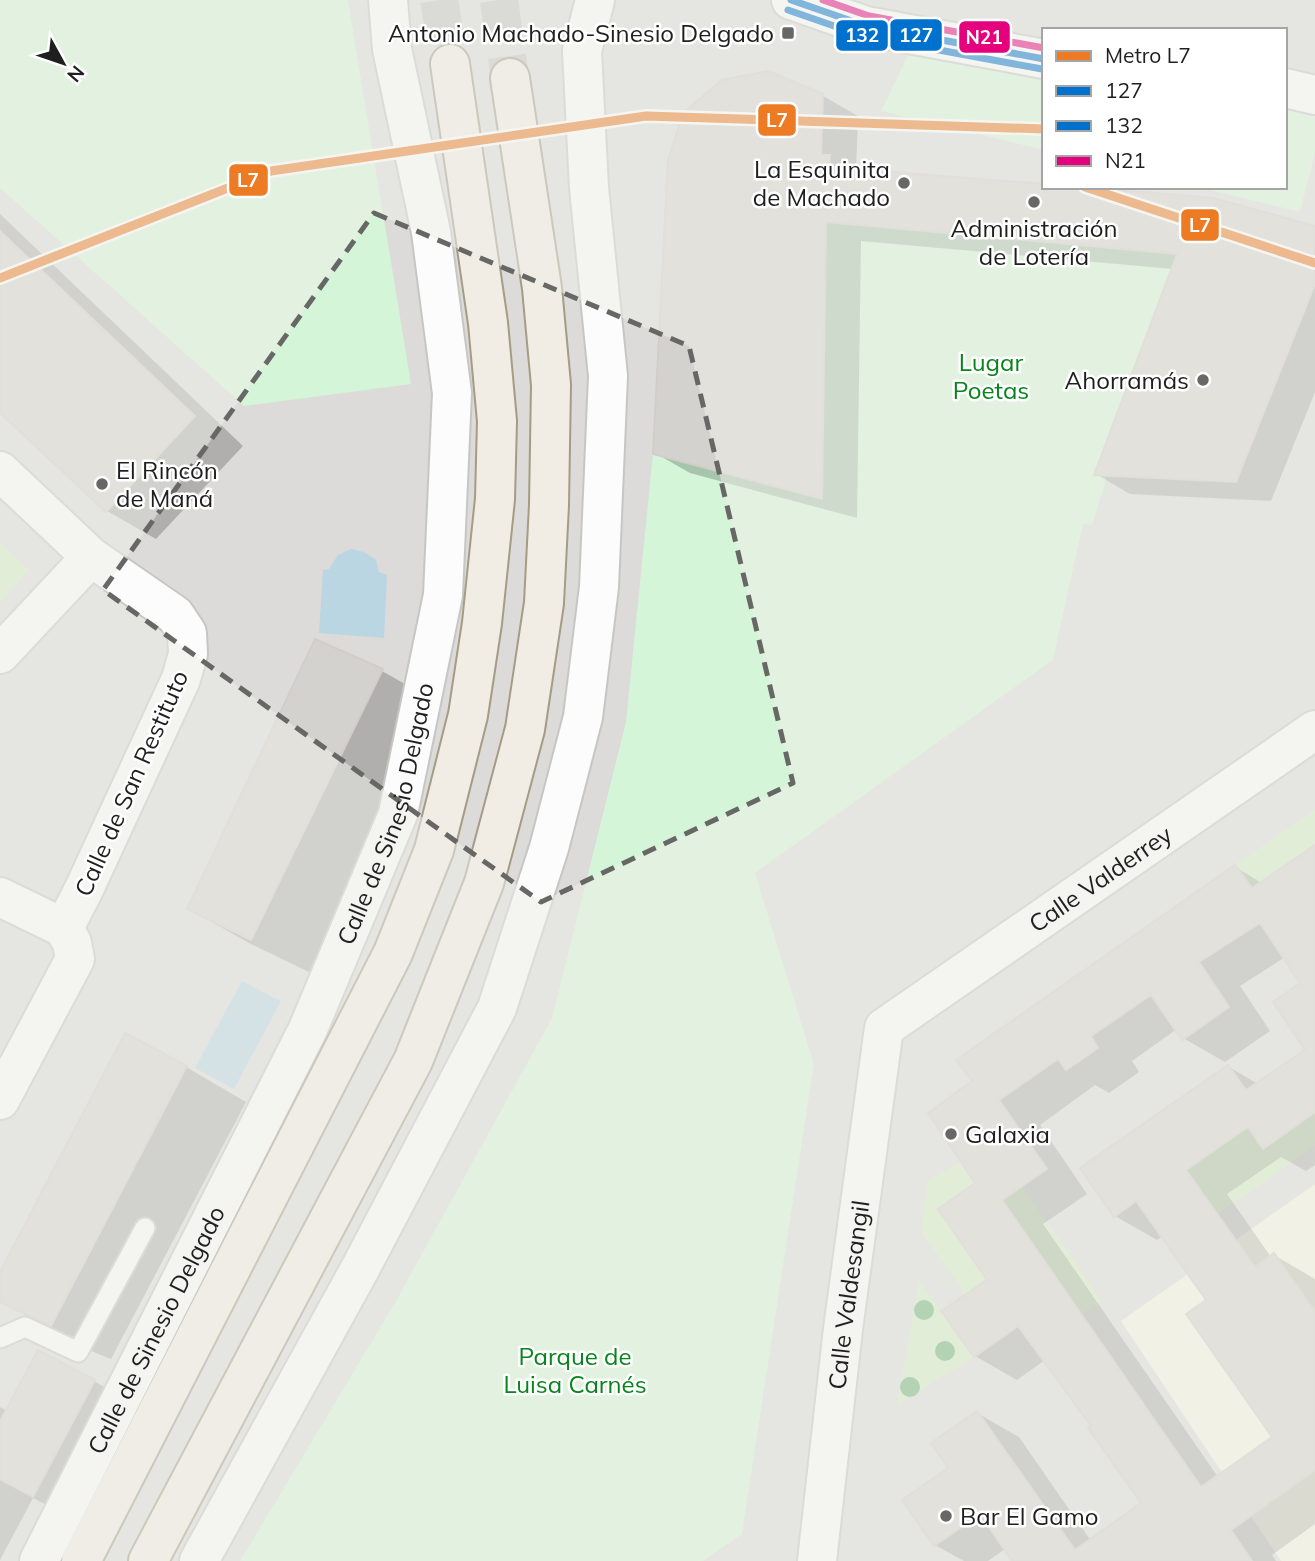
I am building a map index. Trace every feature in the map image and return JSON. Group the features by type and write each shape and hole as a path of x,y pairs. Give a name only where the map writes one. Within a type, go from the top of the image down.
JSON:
{"main road":[{"name":"Calle de Sinesio Delgado","path":"81,1561 393,953 433,850 468,715 482,624 495,499 496,421 488,323 450,64"},
{"path":"148,1561 413,1061 484,883 526,729 544,603 551,385 542,288 510,78"}],"street":[{"name":"Calle de Sinesio Delgado","path":"39,1561 308,1029 398,814 443,595 452,393 431,232 392,49 388,0"},
{"path":"199,1561 361,1267 497,1008 550,848 583,717 599,587 608,376 589,188 582,51 595,0"},
{"path":"791,0 866,26 1042,59"},
{"path":"865,0 920,36"},
{"path":"1287,88 1315,95"},
{"name":"Calle de San Restituto","path":"0,471 91,557 175,615 187,633 188,654 181,679 64,928"},
{"path":"0,654 91,557"},
{"name":"Calle Valderrey","path":"884,1028 1315,730"},
{"path":"0,897 64,928 72,943 75,959 0,1100"},
{"name":"Calle Valdesangil","path":"817,1561 844,1329 884,1028"}],"lane":[{"path":"0,1338 26,1327 78,1352 145,1228"}],"highlighted area":[{"path":"374,213 689,346 793,783 541,902 103,590"}],"shaded area":[{"path":"0,0 1315,0 1315,1561 0,1561"},
{"path":"1315,1184 1315,1561 1281,1561 1121,1321"}],"green space":[{"path":"0,0 348,0 411,384 244,406 0,188"},
{"path":"911,49 1042,75 1042,150 881,111"},
{"path":"1287,107 1315,116 1315,154 1300,212 1205,189 1287,189"},
{"name":"Parque de Luisa Carnés","path":"826,222 1177,254 1092,525 1083,524 1053,660 755,873 814,1064 742,1534 703,1561 240,1561 396,1301 552,1018 626,722 653,454 822,499"},
{"path":"0,543 29,570 0,602"},
{"path":"1315,810 1315,845 1252,888 1235,865"},
{"path":"1315,1112 1315,1146 1218,1214 1187,1170 1248,1127"},
{"path":"961,1162 976,1183 986,1278 965,1294 921,1231 928,1180"},
{"path":"1022,1186 1102,1301 1082,1315 1002,1200"},
{"path":"919,1280 974,1357 897,1405"}],"water":[{"path":"351,549 364,552 376,560 379,572 387,575 384,638 319,633 323,570 329,569 338,555"},
{"path":"242,981 281,1001 234,1089 195,1068"}],"building":[{"path":"768,71 823,94 821,155 830,155 829,167 1042,184 1042,189 1107,189 1213,198 1315,226 1315,284 1236,482 1094,475 1177,254 826,222 822,499 653,454 668,160 683,113 722,80"},
{"path":"0,231 195,416 106,512 0,413"},
{"path":"315,639 383,669 251,940 187,909"},
{"path":"1315,845 1315,1112 1263,1149 1248,1127 1186,1170 1255,1267 1274,1253 1315,1312 1315,1470 1231,1530 1252,1561 1012,1561 980,1514 934,1546 902,1500 948,1468 931,1443 977,1411 1075,1550 1141,1503 1088,1428 1091,1426 1018,1326 974,1357 941,1311 987,1280 938,1209 975,1183 928,1113 972,1081 956,1060 1235,865 1252,888","holes":["1260,923 1300,983 1273,1002 1305,1050 1246,1090 1228,1065 1080,1168 1114,1217 1136,1201 1206,1300 1186,1314 1272,1437 1201,1487 1002,1200 1047,1169 999,1100 1058,1059 1066,1070 1098,1048 1091,1036 1151,995 1182,1040 1229,1007 1199,962"]},
{"path":"125,1033 187,1066 51,1326 0,1302 0,1272"},
{"path":"38,1350 95,1380 33,1497 0,1479 0,1421"}],"tunnel":[{"path":"439,0 450,64"},
{"path":"499,0 510,78"}],"metro line":[{"name":"L7","path":"0,278 271,171 646,116 1042,129"},
{"name":"L7","path":"1091,189 1315,263"}],"transit line":[{"name":"127","path":"791,0 866,26 1042,59"},
{"name":"N21","path":"823,0 869,16 1042,48"},
{"name":"132","path":"788,10 863,36 1042,69"}],"place":[{"name":"Antonio Machado-Sinesio Delgado","path":"788,33"},
{"name":"La Esquinita de Machado","path":"904,183"},
{"name":"Administración de Lotería","path":"1034,202"},
{"name":"Ahorramás","path":"1203,380"},
{"name":"El Rincón de Maná","path":"102,484"},
{"name":"Galaxia","path":"951,1134"},
{"name":"Bar El Gamo","path":"946,1516"}],"park label":[{"name":"Lugar Poetas","path":"991,376"}]}
